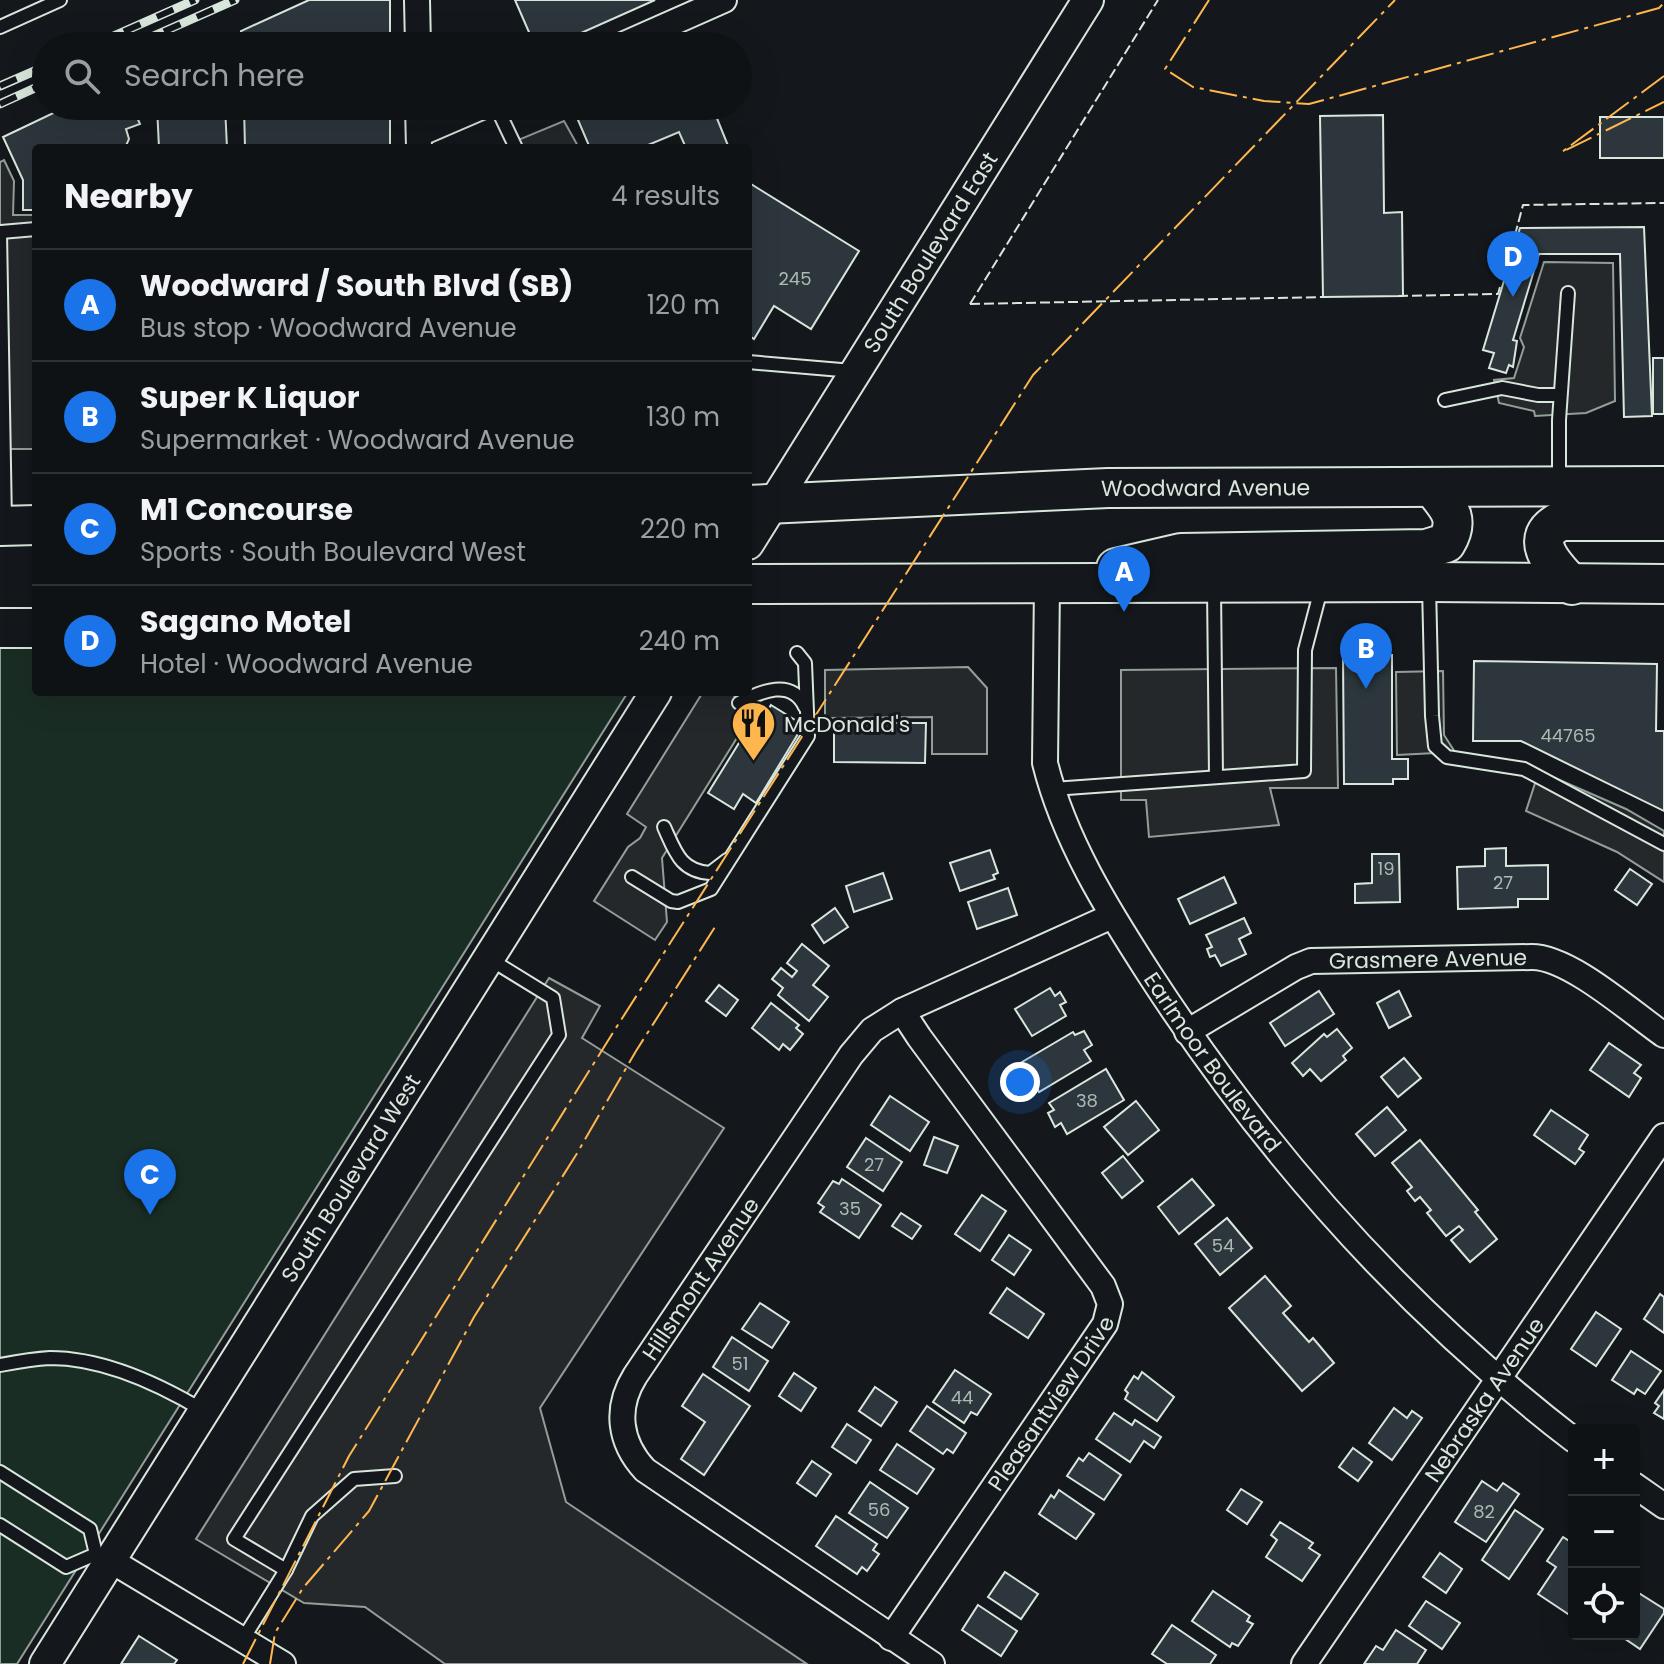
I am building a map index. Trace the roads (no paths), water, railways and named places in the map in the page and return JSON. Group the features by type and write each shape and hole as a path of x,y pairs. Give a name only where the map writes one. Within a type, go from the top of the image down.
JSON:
{"main road":[{"name":"Woodward Avenue","path":"760,505 1108,488 1664,486"},
{"path":"1047,584 1181,553 1426,549 1446,543 1453,531 1452,514 1432,487"},
{"path":"1572,585 1550,562 1546,553 1546,535 1552,526 1561,521 1664,521"},
{"path":"752,584 1664,584"},
{"path":"0,628 32,628"}],"street":[{"path":"417,0 418,32"},
{"path":"652,32 724,0"},
{"name":"South Boulevard East","path":"760,505 856,371 1079,3"},
{"path":"418,120 419,141 458,120"},
{"path":"752,531 760,505"},
{"name":"Earlmoor Boulevard","path":"1047,584 1044,750 1053,789 1077,848 1112,916 1187,1032 1243,1108 1321,1204 1426,1313 1499,1379 1568,1435"},
{"name":"South Boulevard West","path":"45,1664 103,1557 204,1411 653,696"},
{"name":"Hillsmont Avenue","path":"932,1664 645,1470 629,1450 621,1418 625,1396 635,1376 851,1055 872,1030 902,1011 1112,916"},
{"name":"Grasmere Avenue","path":"1187,1032 1311,961 1544,957 1564,964 1664,1035"},
{"name":"Pleasantview Drive","path":"891,1638 1105,1324 1110,1304 1103,1286 902,1011"},
{"name":"Nebraska Avenue","path":"1304,1664 1664,1136"},
{"path":"1640,1489 1664,1506"},
{"path":"103,1557 283,1664"}],"lane":[{"path":"0,27 60,0"},
{"path":"503,120 514,144"},
{"path":"14,526 0,232 32,229"},
{"path":"1559,486 1560,395 1568,293"},
{"path":"752,362 856,371"},
{"path":"1445,400 1502,388 1538,395 1560,395"},
{"path":"1053,789 1304,771 1305,650 1323,582"},
{"path":"1429,582 1435,746 1447,757 1524,769 1664,844"},
{"path":"1214,583 1216,777"},
{"path":"632,877 666,899 678,902 711,889 808,736 805,663 797,653"},
{"path":"739,703 781,688 801,697 809,713"},
{"path":"664,827 680,858 696,872 710,873 736,852"},
{"path":"286,1570 234,1539 559,1035 553,998 488,958"},
{"path":"0,1365 51,1358 101,1366 152,1384 204,1411"},
{"path":"0,1472 90,1529 103,1557 66,1567 0,1525"},
{"path":"243,1639 286,1570 312,1516 354,1479 395,1476"}],"railway":[{"path":"123,32 195,0"},
{"path":"163,32 235,0"},
{"path":"0,86 32,72"},
{"path":"0,104 32,89"}],"place":[{"name":"Sagano Motel","path":"1513,297"},
{"name":"Woodward / South Blvd (SB)","path":"1124,612"},
{"name":"Super K Liquor","path":"1366,689"},
{"name":"McDonald's","path":"753,763"},
{"name":"M1 Concourse","path":"150,1215"}]}
